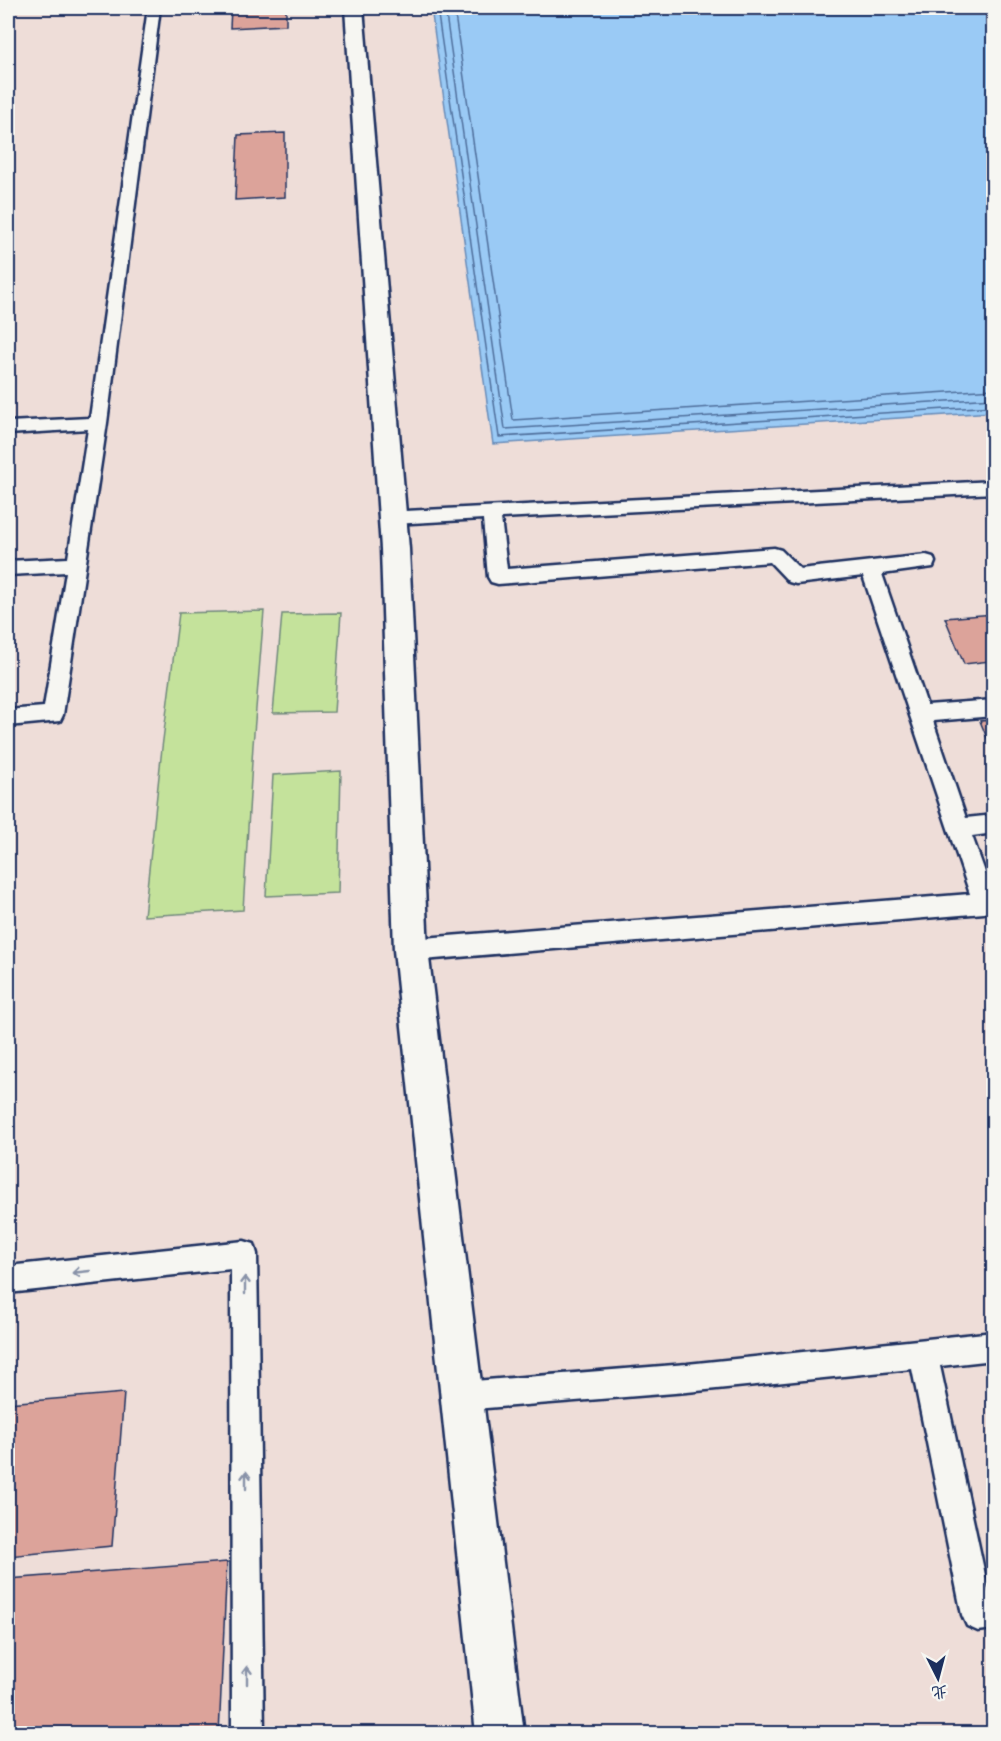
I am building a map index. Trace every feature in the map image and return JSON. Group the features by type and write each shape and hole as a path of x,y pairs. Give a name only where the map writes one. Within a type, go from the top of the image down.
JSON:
{"street":[{"path":"354,8 393,517 411,950 501,1734"}],"lane":[{"path":"8,718 53,715 98,423 154,8"},
{"path":"8,428 98,423"},
{"path":"393,517 993,487"},
{"path":"490,512 498,577 774,555 796,576 926,562"},
{"path":"8,568 76,564"},
{"path":"411,950 984,903 870,568"},
{"path":"919,714 993,708"},
{"path":"958,828 993,824"},
{"path":"8,1280 244,1254 248,1734"},
{"path":"462,1396 687,1378 993,1346"},
{"path":"923,1353 978,1615 993,1613"}],"green space":[{"path":"264,611 243,910 144,916 179,613"},
{"path":"341,613 334,712 273,713 282,614"},
{"path":"341,771 338,893 266,896 273,775"}],"water":[{"path":"431,8 993,8 993,412 493,444"}],"building":[{"path":"231,8 286,8 286,25 230,28"},
{"path":"285,133 285,197 235,200 238,135"},
{"path":"994,614 994,670 990,661 964,664 945,618"},
{"path":"994,720 994,755 980,721"},
{"path":"124,1393 112,1546 8,1556 8,1403"},
{"path":"227,1562 219,1734 8,1734 8,1579"}]}
